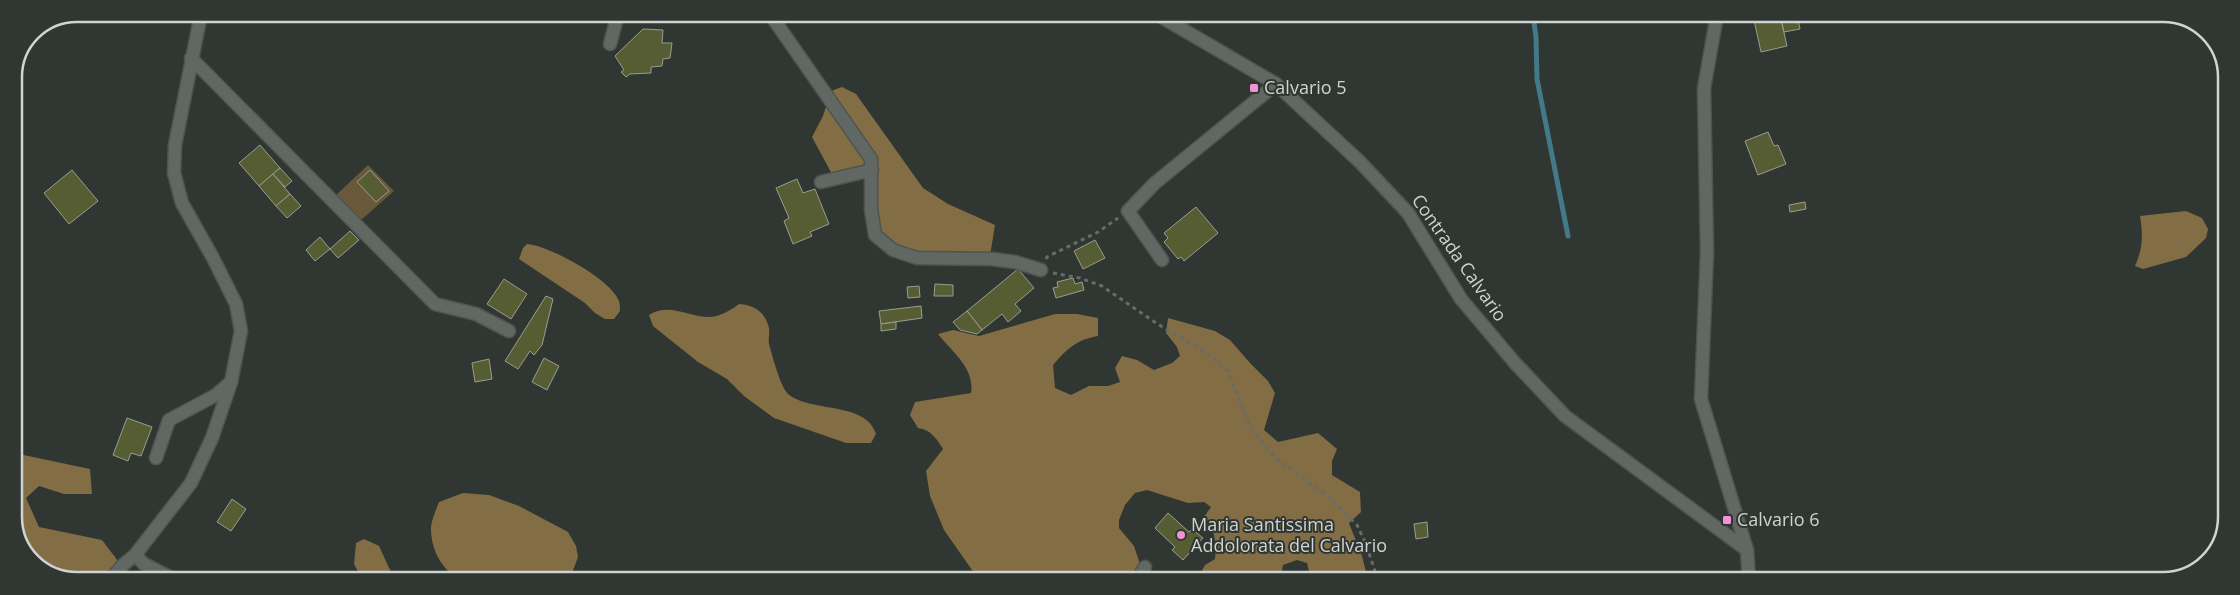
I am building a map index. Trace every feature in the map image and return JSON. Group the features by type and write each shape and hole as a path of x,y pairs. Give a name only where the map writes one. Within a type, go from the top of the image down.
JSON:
{"street":[{"path":"117,572 135,555 191,484 212,438 231,382 241,332 236,304 182,203 174,173 175,145 199,22"},
{"path":"610,44 616,22"},
{"path":"776,22 871,160 871,209 875,235 893,250 917,258 992,259 1016,262 1041,270"},
{"name":"Contrada Calvario","path":"1170,22 1276,84 1360,162 1408,213 1461,299 1515,363 1565,416 1747,550"},
{"path":"1717,22 1704,88 1707,252 1701,399 1747,550 1748,572"},
{"path":"191,58 435,304 476,314 509,331"},
{"path":"1162,260 1128,211 1156,183 1276,84"},
{"path":"821,182 872,170"},
{"path":"156,458 169,420 216,395 231,382"},
{"path":"135,555 144,564 159,572"},
{"path":"1142,572 1145,567"}],"path":[{"path":"1128,211 1098,232 1047,257 1041,270 1080,278 1102,286 1156,323 1211,356 1228,372 1249,425 1261,441 1277,459 1326,495 1357,525 1375,572"}],"shaded area":[{"path":"842,87 856,94 923,188 948,204 995,225 990,256 921,255 880,238 874,223 873,164 833,176 812,137 823,116 831,91"},
{"path":"368,165 394,191 360,221 334,197"},
{"path":"2186,211 2202,218 2208,229 2206,238 2186,257 2143,269 2135,266 2142,241 2140,216"},
{"path":"527,244 550,250 577,264 603,282 619,302 620,311 614,319 605,319 595,313 585,303 519,259 523,248"},
{"path":"739,304 758,310 765,318 769,328 769,344 775,365 788,394 810,404 861,416 870,424 876,434 871,443 846,443 774,418 744,396 727,379 698,362 653,326 649,315 656,311 671,310 710,317 726,312"},
{"path":"1055,314 1077,314 1098,318 1098,336 1078,342 1053,365 1055,388 1071,395 1089,386 1108,386 1120,382 1115,368 1122,356 1137,360 1154,370 1172,363 1180,356 1177,347 1166,333 1168,318 1215,331 1230,340 1268,381 1275,393 1264,430 1278,442 1318,433 1337,449 1332,461 1332,475 1360,492 1361,512 1349,523 1366,572 1309,572 1307,563 1297,560 1283,565 1282,572 1201,572 1205,565 1215,559 1214,536 1211,526 1204,517 1211,507 1204,502 1188,503 1147,490 1135,493 1125,505 1119,520 1119,528 1134,546 1140,564 1136,572 973,572 944,530 930,496 926,471 943,449 930,433 918,428 910,415 915,402 971,393 970,376 966,368 938,334 953,330 979,336"},
{"path":"23,455 90,469 92,494 64,494 39,486 26,498 39,527 102,540 118,561 108,572 70,572 53,567 41,559 25,535 23,521"},
{"path":"463,493 489,495 519,506 568,532 576,546 578,557 572,572 449,572 435,551 432,537 431,526 439,502"},
{"path":"364,539 379,546 391,572 358,572 354,564 356,543"}],"building":[{"path":"1754,22 1782,22 1787,46 1761,52"},
{"path":"1782,22 1798,22 1800,29 1784,32"},
{"path":"643,29 663,30 662,43 672,43 670,58 663,59 662,66 651,67 651,73 630,74 626,77 621,72 624,70 615,56"},
{"path":"1768,132 1774,146 1778,145 1786,164 1758,175 1745,141"},
{"path":"260,145 280,168 259,186 239,163"},
{"path":"280,168 292,181 285,187 273,174"},
{"path":"72,170 98,201 69,224 44,193"},
{"path":"370,170 389,191 376,202 357,182"},
{"path":"273,174 290,194 276,206 259,186"},
{"path":"797,179 803,193 815,189 829,224 810,232 812,236 793,244 784,221 789,218 776,188"},
{"path":"290,194 301,206 287,218 276,206"},
{"path":"1805,202 1806,209 1790,212 1789,205"},
{"path":"1196,207 1218,233 1184,261 1181,257 1178,259 1164,242 1168,238 1164,233"},
{"path":"350,231 359,240 338,258 330,249"},
{"path":"320,237 330,249 315,261 306,250"},
{"path":"1095,240 1105,258 1083,269 1074,251"},
{"path":"1018,269 1034,288 1015,304 1021,311 1008,322 1002,314 982,330 967,311"},
{"path":"1073,278 1075,284 1082,282 1084,290 1056,298 1053,288 1058,287 1057,282"},
{"path":"504,279 527,294 511,319 487,304"},
{"path":"935,284 953,285 953,296 934,296"},
{"path":"919,286 920,297 908,298 907,287"},
{"path":"546,296 553,299 542,345 534,355 530,351 518,369 505,361"},
{"path":"921,306 922,318 881,324 879,311"},
{"path":"967,311 982,330 977,334 960,330 953,322"},
{"path":"896,322 896,329 881,331 881,324"},
{"path":"544,358 559,366 547,390 532,382"},
{"path":"489,359 492,379 475,382 472,363"},
{"path":"127,418 152,427 141,456 131,453 128,461 113,455"},
{"path":"232,499 246,509 231,531 217,522"},
{"name":"Maria Santissima Addolorata del Calvario","path":"1168,513 1189,532 1192,529 1203,538 1183,560 1172,550 1175,547 1155,528"},
{"path":"1427,522 1428,537 1416,539 1414,524"}],"waterway":[{"path":"1534,22 1537,79 1568,236"}],"place":[{"name":"Calvario 5","path":"1254,88"},
{"name":"Calvario 6","path":"1727,520"},
{"name":"Maria Santissima Addolorata del Calvario","path":"1181,535"}]}
